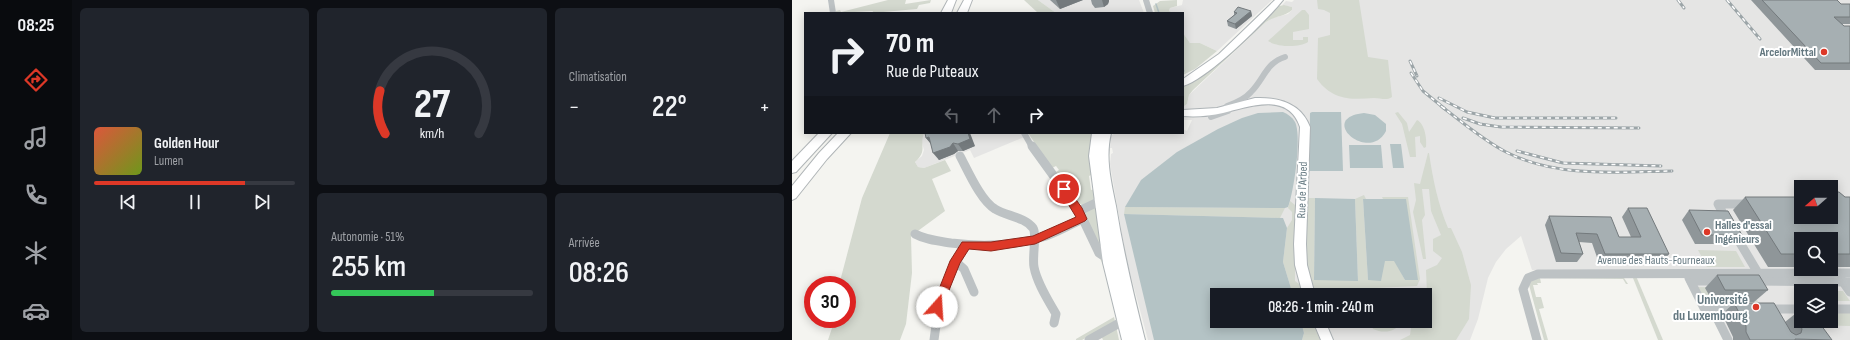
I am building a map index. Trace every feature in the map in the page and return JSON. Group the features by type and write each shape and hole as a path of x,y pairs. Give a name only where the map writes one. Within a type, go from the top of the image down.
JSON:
{"highway":[{"path":"946,12 952,0"},
{"path":"954,12 960,0"},
{"path":"962,12 968,0"},
{"path":"970,12 976,0"},
{"path":"792,158 816,134"},
{"path":"792,169 825,134"},
{"path":"792,182 835,134"},
{"path":"792,195 823,156 844,134"}],"main road":[{"path":"1184,82 1201,72 1216,59 1279,0"},
{"path":"1184,78 1198,71 1259,20"},
{"path":"1184,88 1211,67 1216,59"},
{"name":"Rue de l'Arbed","path":"1184,113 1210,115 1256,101 1289,107 1297,112 1302,119 1305,127 1300,244 1301,265 1307,288"},
{"name":"Rue de l'Arbed","path":"1184,119 1273,103"},
{"path":"1097,134 1094,156 1108,253 1128,319 1139,340"},
{"path":"1106,134 1104,148 1105,171 1128,319 1128,340"},
{"path":"1322,328 1327,340"}],"street":[{"path":"831,0 833,12"},
{"path":"1146,0 1150,12"},
{"path":"1210,115 1248,96 1255,90 1272,63 1279,58 1285,57"},
{"path":"1256,101 1258,93 1267,77 1272,63"},
{"path":"1025,134 1036,154 1080,215 1098,253 1102,255 1108,253"},
{"path":"960,156 987,203 996,209 1024,221 1033,228 1035,240 1033,254 1034,268 1038,280 1056,314 1054,323"},
{"path":"915,234 924,239 966,245 991,246 1035,240 1080,215 1100,201"},
{"path":"1756,204 1718,204 1758,273"},
{"path":"934,340 937,307 955,261 966,245"},
{"path":"955,261 964,269 974,292"},
{"name":"Avenue des Hauts-Fourneaux","path":"1748,281 1758,273 1794,273"},
{"name":"Avenue des Hauts-Fourneaux","path":"1838,273 1850,274"},
{"path":"1838,274 1847,282 1850,292"},
{"name":"Avenue des Hauts-Fourneaux","path":"1537,340 1523,288 1527,278 1532,275 1689,277 1748,281 1847,282"},
{"path":"1689,277 1704,308 1757,307 1794,311"},
{"path":"1757,307 1771,321"},
{"path":"1712,308 1728,340"},
{"path":"1838,309 1850,309"},
{"path":"1089,340 1128,319"}],"shaded area":[{"path":"888,0 906,0 905,4 931,0 930,3 919,5 917,9 883,12 841,12"},
{"path":"1024,0 1038,0 1055,12 1037,12"},
{"path":"1038,0 1139,0 1144,12 1055,12"},
{"path":"1177,0 1177,6 1170,8 1169,11 1172,12 1155,12 1153,6 1160,1"},
{"path":"1183,0 1272,0 1217,51 1200,43 1190,43 1184,34 1184,12 1169,11 1170,8 1182,5"},
{"path":"1294,0 1850,0 1850,340 1728,340 1688,273 1671,270 1532,270 1521,236 1506,249 1496,262 1488,278 1478,319 1470,340 1148,340 1126,258 1110,164 1111,154 1113,153 1112,148 1110,148 1111,136 1114,134 1184,134 1184,130 1187,131 1192,120 1184,120 1184,106 1187,104 1189,95 1266,22 1272,18 1288,14 1292,10 1292,7 1282,5 1286,1 1292,2"},
{"path":"1317,0 1359,0 1368,57 1388,60 1392,97 1386,99 1358,99 1342,97 1329,91 1317,79 1318,38 1330,35 1330,13 1318,9"},
{"path":"1284,5 1292,7 1292,10 1266,22 1193,90 1189,95 1187,104 1184,106 1184,83 1254,30 1279,6"},
{"path":"1302,10 1305,10 1309,15 1309,29 1293,32 1293,40 1303,40 1303,37 1308,37 1308,42 1288,46 1277,45 1268,41"},
{"path":"1184,34 1190,43 1200,43 1217,51 1195,69 1184,74"},
{"path":"1283,112 1290,116 1295,122 1298,139 1295,177 1288,207 1125,207 1141,180 1177,152 1218,129 1242,118 1258,113"},
{"path":"1341,112 1343,171 1309,171 1310,113"},
{"path":"1398,112 1407,123 1409,132 1417,120 1424,128 1426,147 1424,148 1420,142 1420,136 1415,137 1416,157 1410,157 1402,124 1395,113"},
{"path":"1364,113 1375,115 1386,124 1386,131 1378,140 1369,143 1359,141 1345,130 1345,123 1350,117"},
{"path":"890,134 924,134 922,151 919,158 915,162 918,167 924,168 945,160 951,171 932,179 945,211 911,236 912,273 906,324 900,340 828,340 832,328 856,328 856,276 841,276 862,198"},
{"path":"923,134 1029,135 974,158 970,150 924,168 918,167 915,162 922,156 924,150 921,140"},
{"path":"1029,134 1094,134 1093,174 1089,176 1091,190 1095,189 1107,266 1104,267 1090,237 1085,222 1083,206 1078,202 1056,172 1059,170 1056,166 1052,168"},
{"path":"1390,144 1401,144 1404,168 1393,168"},
{"path":"1349,145 1381,145 1383,168 1350,168"},
{"path":"1429,153 1441,210 1448,228 1451,228 1462,252 1471,285 1469,319 1456,340 1400,340 1410,335 1411,328 1432,328 1432,288 1427,288 1426,270 1437,265 1442,258 1433,251 1433,239 1441,235 1431,211 1429,189 1422,189 1425,215 1422,220 1426,259 1423,259 1413,212 1416,200 1414,183 1420,184"},
{"path":"1364,195 1366,199 1363,199 1368,280 1385,261 1395,261 1405,280 1406,199 1383,199 1382,197 1408,197 1420,279 1417,286 1375,288 1311,288 1306,265 1306,198 1315,198 1314,280 1358,280 1355,199"},
{"path":"1315,198 1355,199 1358,281 1314,280"},
{"path":"1363,199 1406,199 1418,280 1405,280 1394,261 1385,261 1381,281 1368,280"},
{"path":"1290,201 1295,205 1295,281 1299,284 1300,288 1291,288 1283,262 1287,228 1292,220 1292,212 1288,208"},
{"path":"1125,207 1285,208 1280,218 1124,214"},
{"path":"1124,214 1283,218 1287,228 1283,262 1291,288 1210,288 1210,328 1303,328 1304,333 1302,340 1154,340"},
{"path":"1698,250 1736,251 1745,267 1707,267"},
{"path":"1636,276 1663,340 1658,340 1633,278"},
{"path":"1534,278 1540,278 1541,283 1537,283 1538,285 1533,285 1536,297 1541,297 1544,308 1539,309 1548,340 1544,340 1529,285 1531,280"},
{"path":"1540,278 1624,278 1628,284 1626,284 1623,279"},
{"path":"1695,287 1750,288 1760,305 1704,305"},
{"path":"1838,291 1843,291 1850,301 1838,301"},
{"path":"1838,311 1850,312 1850,326 1838,326"},
{"path":"1114,317 1119,340 1103,340 1099,331 1082,340 1076,340 1076,339"},
{"path":"1303,328 1315,328 1320,340 1302,340 1304,333"},
{"path":"1373,328 1397,328 1385,332"}],"building":[{"name":"ArcelorMittal","path":"1762,0 1837,0 1841,4 1850,4 1850,17 1834,17 1844,26 1850,26 1850,63 1821,63"},
{"path":"1238,7 1251,11 1235,24 1227,21 1237,13 1234,12"},
{"path":"925,134 968,134 970,139 958,144 953,143 950,147 933,153 929,137 926,138"},
{"path":"1838,192 1845,197 1850,197 1850,254 1838,254 1838,232 1794,232 1794,254 1781,254 1745,197 1794,197 1794,224 1838,224"},
{"path":"1628,208 1647,208 1669,254 1605,254 1597,234 1576,233 1583,254 1561,253 1549,216 1611,217 1619,237 1641,237"},
{"path":"1689,210 1728,211 1742,235 1702,235"},
{"path":"1717,275 1759,275 1768,290 1725,290"},
{"path":"1734,303 1774,303 1791,332 1796,335 1801,333 1802,328 1823,328 1832,340 1750,340 1746,332 1746,326"}],"waterway":[{"path":"1156,4 1159,12"}],"railway":[{"path":"1678,0 1684,8"},
{"path":"1727,0 1760,39"},
{"path":"1410,61 1417,76"},
{"path":"1411,73 1423,91 1445,109"},
{"path":"1439,98 1467,112 1495,118 1616,118"},
{"path":"1441,106 1445,109"},
{"path":"1445,109 1497,147 1526,160 1546,166 1588,172 1672,171"},
{"path":"1463,118 1480,124 1501,127 1639,128"},
{"path":"1517,151 1563,163 1661,166"}],"place":[{"name":"ArcelorMittal","path":"1824,52"},
{"name":"Halles d'essai Ingénieurs","path":"1707,232"},
{"name":"Université du Luxembourg","path":"1756,307"}],"route":[{"path":"937,307 955,261 966,245 991,246 1035,240 1082,219 1079,211 1064,189"}]}
